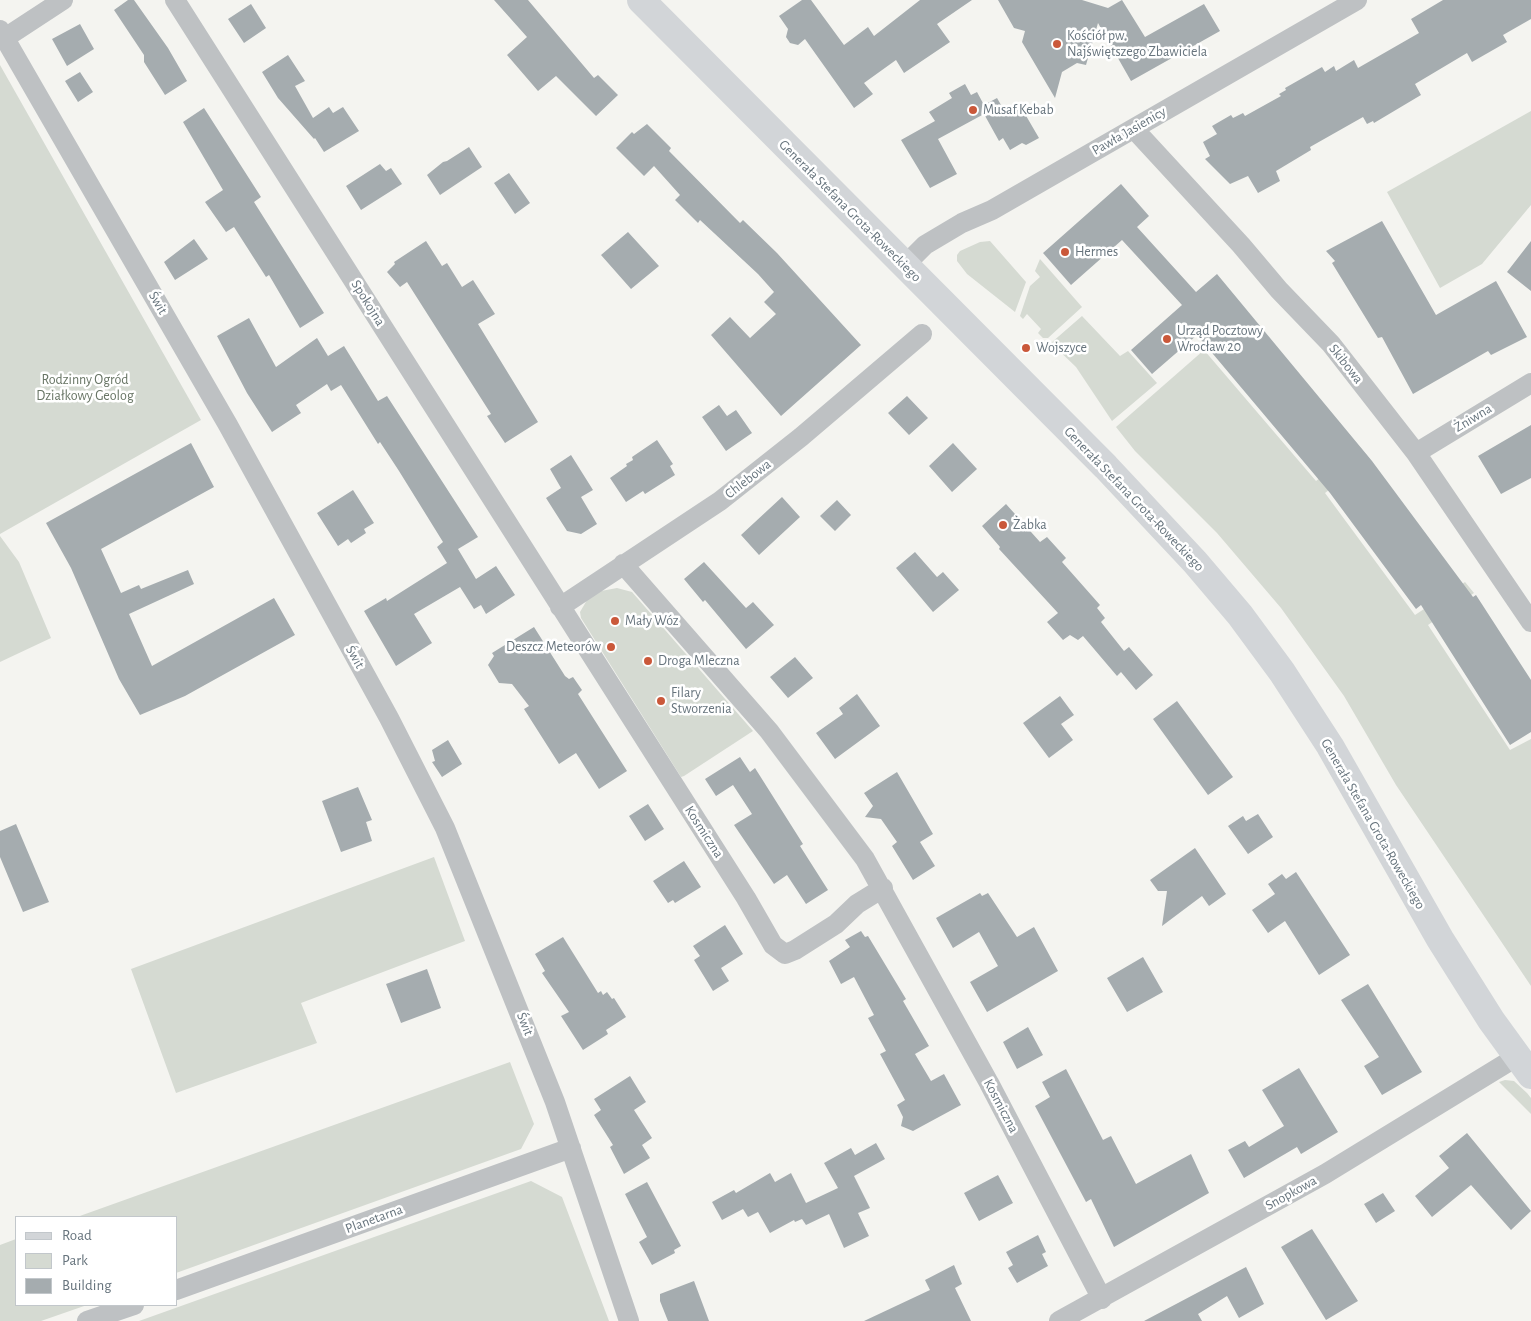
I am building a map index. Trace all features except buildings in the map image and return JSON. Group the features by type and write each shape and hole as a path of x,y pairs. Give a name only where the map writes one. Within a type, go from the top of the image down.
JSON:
{"street":[{"path":"2,34 63,0"},
{"name":"Spokojna","path":"175,0 560,607"},
{"name":"Generała Stefana Grota-Roweckiego","path":"641,0 1158,521 1240,615 1282,672 1330,746 1440,939 1491,1020 1524,1065"},
{"name":"Pawła Jasienicy","path":"904,266 926,245 962,223 992,210 1352,1"},
{"name":"Świt","path":"2,34 228,425 389,718 445,828 484,920 555,1102 630,1321"},
{"name":"Skibowa","path":"1134,129 1241,245 1279,290 1331,344 1416,453 1531,622"},
{"name":"Chlebowa","path":"560,607 720,501 801,437 922,334"},
{"name":"Żniwna","path":"1416,453 1531,383"},
{"name":"Kosmiczna","path":"624,564 769,732 865,859 883,888 989,1083 1102,1299"},
{"name":"Kosmiczna","path":"560,607 746,898 773,945 785,954 795,950 836,924 857,904 883,888"},
{"name":"Snopkowa","path":"1059,1321 1524,1065"},
{"name":"Planetarna","path":"178,1289 571,1148"},
{"path":"88,1321 131,1306"}],"green space":[{"name":"Rodzinny Ogród Działkowy Geolog","path":"0,65 201,420 0,534"},
{"path":"1531,111 1531,205 1482,264 1440,288 1387,192"},
{"path":"990,241 1026,282 1015,312 967,274 957,261 957,255 960,251 980,242"},
{"path":"1040,259 1082,307 1048,338 1043,338 1038,333 1041,329 1027,314 1023,319 1020,316 1030,286 1040,277 1035,271"},
{"path":"1082,316 1120,356 1128,351 1157,383 1112,421 1076,367 1051,343"},
{"path":"1204,350 1316,481 1360,447 1370,459 1325,493 1415,615 1465,582 1474,593 1428,625 1510,750 1531,739 1531,986 1396,785 1344,696 1281,608 1217,533 1135,451 1116,427"},
{"path":"0,536 19,562 51,638 0,662"},
{"path":"617,588 632,592 753,731 684,776 681,777 581,618 580,612 587,600 601,591"},
{"path":"434,857 465,941 301,1003 317,1043 176,1093 131,969"},
{"path":"510,1062 534,1124 521,1149 178,1272 178,1216 80,1216"},
{"path":"1505,1080 1514,1081 1531,1098 1531,1114 1499,1082"},
{"path":"531,1181 562,1197 609,1321 139,1321"},
{"path":"15,1239 15,1306 84,1306 41,1321 0,1321 0,1245"}],"place":[{"name":"Kościół pw. Najświętszego Zbawiciela","path":"1057,44"},
{"name":"Musaf Kebab","path":"973,110"},
{"name":"Hermes","path":"1065,252"},
{"name":"Urząd Pocztowy Wrocław 20","path":"1167,339"},
{"name":"Wojszyce","path":"1026,348"},
{"name":"Żabka","path":"1003,525"},
{"name":"Mały Wóz","path":"615,621"},
{"name":"Deszcz Meteorów","path":"611,647"},
{"name":"Droga Mleczna","path":"648,661"},
{"name":"Filary Stworzenia","path":"661,701"}]}
